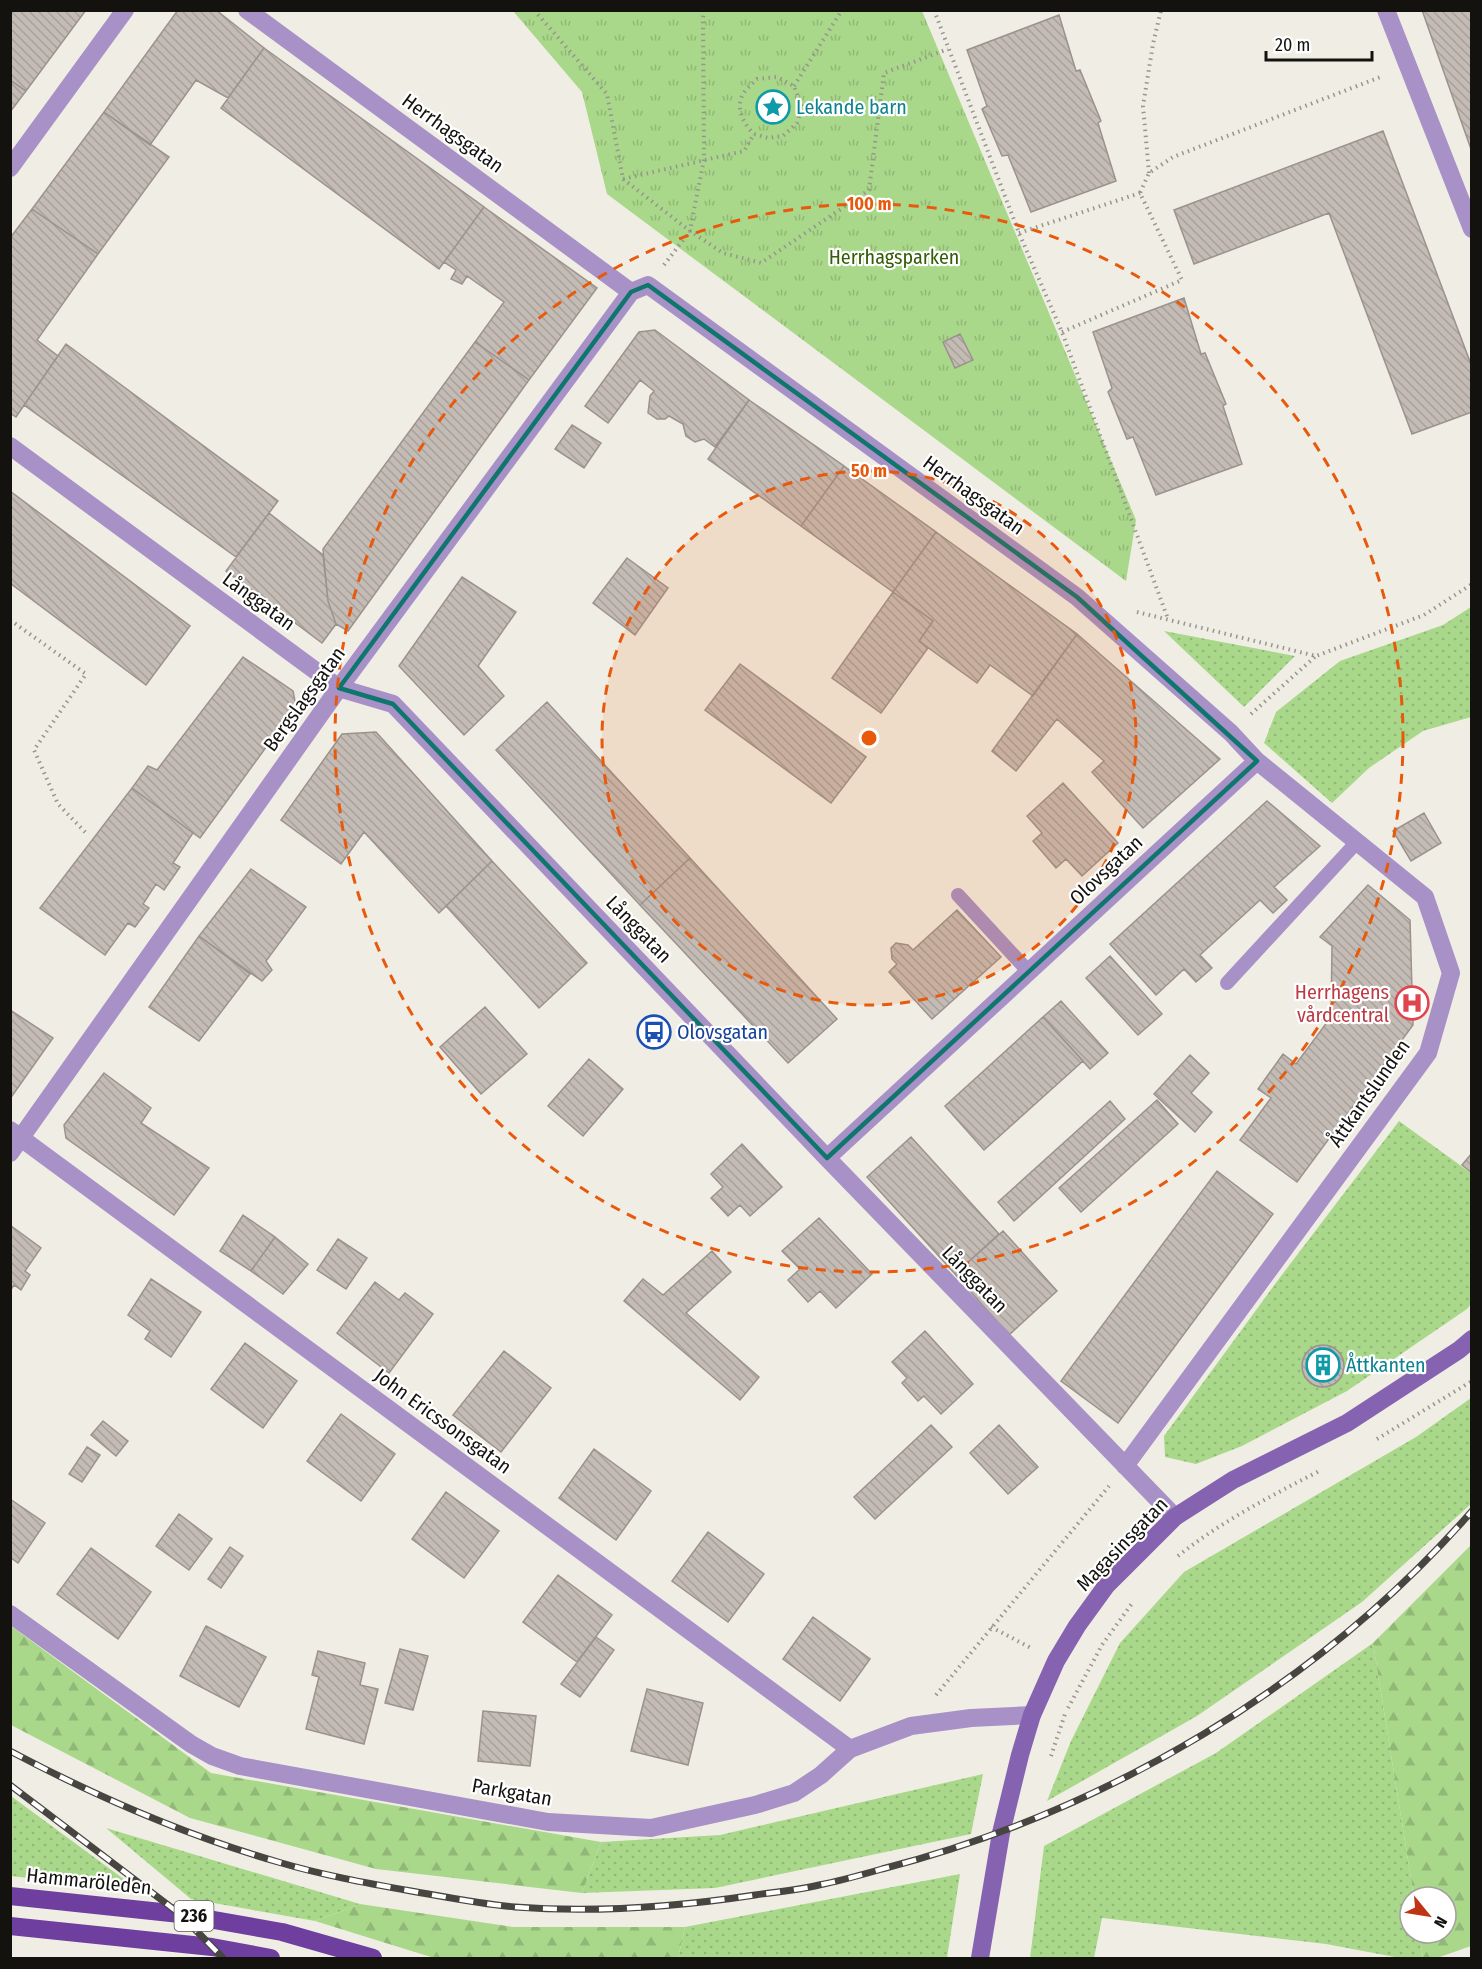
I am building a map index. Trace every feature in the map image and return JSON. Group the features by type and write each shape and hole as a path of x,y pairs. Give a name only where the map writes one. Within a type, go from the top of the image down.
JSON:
{"main road":[{"name":"Hammaröleden","path":"10,1896 180,1914 282,1932 374,1959"},
{"name":"236","path":"10,1926 212,1947 271,1959"}],"street":[{"path":"10,168 125,10"},
{"name":"Herrhagsgatan","path":"248,10 631,292"},
{"path":"1386,10 1472,229"},
{"path":"631,292 648,285"},
{"name":"Herrhagsgatan","path":"648,285 1077,597 1231,733 1257,761"},
{"name":"Bergslagsgatan","path":"14,1140 339,688 631,292"},
{"name":"Långgatan","path":"10,446 339,688 393,704 827,1158 1175,1517"},
{"name":"Olovsgatan","path":"827,1158 1257,761"},
{"name":"Åttkantslunden","path":"1125,1466 1428,1053 1451,973 1425,897 1257,761"},
{"name":"John Ericssonsgatan","path":"14,1140 850,1749"},
{"name":"Magasinsgatan","path":"980,1959 1002,1833 1032,1715 1056,1661 1077,1626 1106,1586 1175,1517 1233,1480 1347,1423 1472,1340"},
{"name":"Parkgatan","path":"10,1614 190,1744 212,1756 240,1766 548,1822 651,1828 755,1805 794,1793 821,1775 850,1749 911,1726 971,1718 1032,1715"}],"lane":[{"path":"1227,983 1357,842"},
{"path":"958,895 1029,972"}],"path":[{"path":"534,10 607,94 622,179 723,253 761,263 869,189 884,73 948,49"},
{"path":"648,285 690,231 704,159 704,10"},
{"path":"794,86 842,10"},
{"path":"934,10 1019,233 1062,332 1168,620"},
{"path":"1019,233 1140,193 1149,173 1143,106 1152,44 1161,10"},
{"path":"1149,173 1173,157 1408,66"},
{"path":"777,77 794,86 802,108 797,123 783,136 768,138 754,134 747,128 740,113 742,96 757,79 777,77"},
{"path":"622,179 744,151 754,134"},
{"path":"1062,332 1182,280 1140,193"},
{"path":"1231,733 1316,656 1424,615 1472,584"},
{"path":"1134,611 1316,656"},
{"path":"10,620 86,675 34,750 58,804 86,833"},
{"path":"1369,1444 1472,1381"},
{"path":"911,1726 1125,1466"},
{"path":"1170,1563 1196,1542 1247,1509 1329,1466"},
{"path":"1050,1759 1065,1715 1083,1678 1102,1645 1137,1597"}],"highlighted area":[{"path":"648,285 1077,597 1257,761 827,1158 393,704 339,688 631,292"}],"green space":[{"name":"Herrhagsparken","path":"513,11 922,11 1136,520 1126,581 607,194 582,92"},
{"path":"1471,607 1471,717 1423,731 1369,768 1332,803 1264,743 1276,712 1340,661 1443,625"},
{"path":"1164,631 1295,656 1244,707"},
{"path":"1399,1121 1471,1173 1471,1304 1347,1391 1242,1446 1196,1464 1165,1457 1164,1436 1278,1280"},
{"path":"1471,1398 1471,1504 1362,1602 1197,1716 1047,1801 1071,1741 1120,1643 1184,1572 1416,1437"},
{"path":"1471,1545 1471,1946 1437,1958 1423,1958 1421,1945 1458,1945 1458,1885 1412,1885 1373,1643"},
{"path":"11,1626 211,1773 601,1842 582,1893 376,1869 190,1818 11,1725"},
{"path":"1373,1643 1412,1885 1398,1885 1398,1945 1421,1945 1423,1958 1400,1958 1326,1944 1102,1918 1094,1958 1030,1958 1044,1846 1216,1753"},
{"path":"983,1774 971,1834 715,1888 582,1893 601,1842 720,1835"},
{"path":"11,1796 140,1891 11,1876"},
{"path":"106,1828 360,1904 315,1921 191,1899"},
{"path":"960,1874 947,1958 678,1958 685,1927"},
{"path":"360,1904 513,1927 685,1927 678,1958 434,1958 315,1921"}],"building":[{"path":"10,10 86,10 26,91 10,80"},
{"path":"178,10 216,10 264,48 228,98 196,80 150,145 104,112"},
{"path":"1422,10 1472,10 1472,152"},
{"path":"1059,15 1076,71 1080,70 1101,121 1098,123 1116,181 1031,212 1008,155 1002,156 982,109 987,106 967,50"},
{"path":"264,48 484,207 439,269 221,108"},
{"path":"10,80 26,91 10,112"},
{"path":"104,112 169,157 98,254 32,209"},
{"path":"1383,131 1472,367 1472,412 1412,434 1329,213 1194,264 1174,210"},
{"path":"484,207 597,288 529,380 475,342 504,302 467,276 462,284 451,279 456,270 444,262"},
{"path":"32,209 98,254 37,340 58,356 16,417 10,413 10,238"},
{"path":"1184,298 1201,354 1205,353 1226,404 1223,406 1242,464 1156,495 1133,437 1127,439 1108,392 1112,388 1093,332"},
{"path":"655,330 749,400 715,447 704,439 695,442 686,436 683,424 669,416 665,419 657,419 648,413 650,396 654,391 640,380 608,423 585,406 639,332"},
{"path":"960,334 973,360 955,368 943,342"},
{"path":"475,342 529,380 348,631 336,624 328,601 323,549"},
{"path":"66,344 278,501 236,557 24,405"},
{"path":"749,400 844,466 801,526 708,459"},
{"path":"572,425 601,443 584,468 555,449"},
{"path":"844,466 936,532 893,592 801,526"},
{"path":"10,491 190,626 146,685 10,583"},
{"path":"269,513 323,555 328,601 336,624 322,643 226,571"},
{"path":"936,532 1077,634 1033,696 990,665 977,683 919,641 933,621 893,592"},
{"path":"627,558 668,588 635,635 593,603"},
{"path":"462,577 516,612 478,666 504,696 464,735 399,666"},
{"path":"893,592 933,621 919,641 928,648 881,713 832,678"},
{"path":"1077,634 1220,759 1143,828 1092,772 1104,761 1057,719 1016,771 992,751"},
{"path":"243,657 293,691 296,706 200,838 132,788 148,766 157,770"},
{"path":"740,664 866,757 831,803 705,710"},
{"path":"547,702 690,858 640,905 496,750"},
{"path":"376,732 492,861 439,913 364,832 341,864 281,820 342,734"},
{"path":"1063,783 1118,843 1082,876 1066,859 1056,868 1033,841 1042,833 1027,816"},
{"path":"132,788 193,833 173,863 180,867 164,890 156,884 143,904 149,908 135,927 128,923 105,955 40,908"},
{"path":"1267,801 1320,846 1274,887 1287,900 1273,913 1260,900 1200,955 1212,968 1196,982 1184,969 1156,995 1110,944"},
{"path":"1424,813 1441,843 1411,861 1393,831"},
{"path":"690,858 837,1019 788,1063 640,905"},
{"path":"492,861 587,963 539,1008 446,906"},
{"path":"251,869 306,907 266,961 272,970 262,981 199,936"},
{"path":"1368,885 1410,920 1413,1025 1297,1182 1240,1140 1271,1098 1258,1089 1283,1054 1296,1064 1331,1017 1332,946 1320,937"},
{"path":"957,910 1001,957 932,1019 889,972 897,964 892,959 891,948 896,943 908,945 913,950"},
{"path":"199,936 250,974 199,1041 149,1007"},
{"path":"1110,956 1162,1014 1138,1035 1086,978"},
{"path":"1061,1001 1108,1053 1090,1069 1043,1017"},
{"path":"485,1007 527,1054 481,1094 440,1047"},
{"path":"10,1010 53,1038 12,1096 10,1095"},
{"path":"1043,1017 1083,1061 984,1150 945,1106"},
{"path":"1190,1055 1209,1073 1191,1093 1212,1112 1195,1132 1154,1094"},
{"path":"589,1059 623,1089 583,1136 548,1106"},
{"path":"104,1073 151,1108 141,1123 209,1168 174,1215 66,1138 64,1125"},
{"path":"1157,1100 1178,1124 1081,1212 1059,1188"},
{"path":"1110,1101 1125,1119 1014,1221 998,1202"},
{"path":"911,1137 999,1234 955,1274 867,1177"},
{"path":"742,1144 782,1187 750,1216 740,1205 728,1216 711,1198 723,1187 711,1174"},
{"path":"1472,1153 1472,1173 1462,1165"},
{"path":"1217,1171 1273,1214 1118,1423 1061,1381"},
{"path":"243,1215 275,1237 251,1271 220,1251"},
{"path":"819,1218 872,1274 836,1308 820,1291 808,1302 788,1280 800,1269 782,1251"},
{"path":"10,1225 41,1248 25,1271 30,1275 21,1290 14,1285 10,1291"},
{"path":"1003,1231 1057,1291 1009,1335 955,1274"},
{"path":"275,1237 308,1264 283,1294 251,1271"},
{"path":"338,1239 367,1258 346,1289 317,1270"},
{"path":"712,1251 731,1272 686,1313 759,1377 740,1400 624,1301 643,1279 663,1295"},
{"path":"151,1279 201,1312 171,1357 145,1339 150,1331 128,1315"},
{"path":"375,1282 399,1300 405,1293 433,1314 389,1373 337,1333"},
{"path":"925,1331 973,1384 941,1414 924,1396 918,1401 902,1383 907,1378 892,1362"},
{"path":"245,1343 297,1381 263,1428 211,1389"},
{"name":"Åttkanten","path":"1323,1345 1331,1346 1338,1351 1343,1358 1343,1374 1338,1381 1331,1386 1323,1387 1315,1386 1308,1381 1303,1374 1302,1366 1303,1358 1308,1351 1315,1346"},
{"path":"504,1351 551,1388 501,1452 453,1415"},
{"path":"341,1414 395,1454 361,1501 307,1461"},
{"path":"103,1421 128,1441 116,1456 91,1435"},
{"path":"931,1425 952,1447 875,1519 854,1497"},
{"path":"999,1425 1038,1467 1008,1494 970,1453"},
{"path":"87,1447 100,1455 82,1482 69,1474"},
{"path":"594,1449 651,1491 616,1540 559,1498"},
{"path":"446,1492 499,1531 464,1578 412,1539"},
{"path":"10,1499 45,1523 18,1563 10,1557"},
{"path":"179,1514 212,1539 189,1570 156,1546"},
{"path":"708,1532 764,1574 728,1622 672,1581"},
{"path":"230,1547 243,1556 221,1588 208,1579"},
{"path":"91,1548 151,1592 118,1639 57,1594"},
{"path":"558,1575 612,1615 577,1662 523,1622"},
{"path":"813,1617 870,1659 840,1701 783,1659"},
{"path":"206,1626 266,1657 239,1707 180,1676"},
{"path":"596,1637 614,1650 580,1697 561,1684"},
{"path":"400,1649 428,1656 413,1710 385,1703"},
{"path":"318,1651 365,1663 360,1685 378,1689 364,1744 306,1729 319,1677 312,1675"},
{"path":"647,1689 703,1703 688,1765 631,1751"},
{"path":"483,1711 536,1716 530,1766 478,1761"}],"railway":[{"path":"10,1751 75,1784 209,1840 328,1875 450,1898 515,1907 605,1909 695,1903 795,1890 850,1878 965,1844 1047,1813 1127,1777 1203,1734 1277,1686 1346,1633 1412,1575 1472,1511"},
{"path":"10,1785 180,1914 223,1958"}],"place":[{"name":"Lekande barn","path":"773,107"},
{"name":"Herrhagens vårdcentral","path":"1412,1003"},
{"name":"Olovsgatan","path":"654,1032"},
{"name":"Åttkanten","path":"1323,1365"}]}
